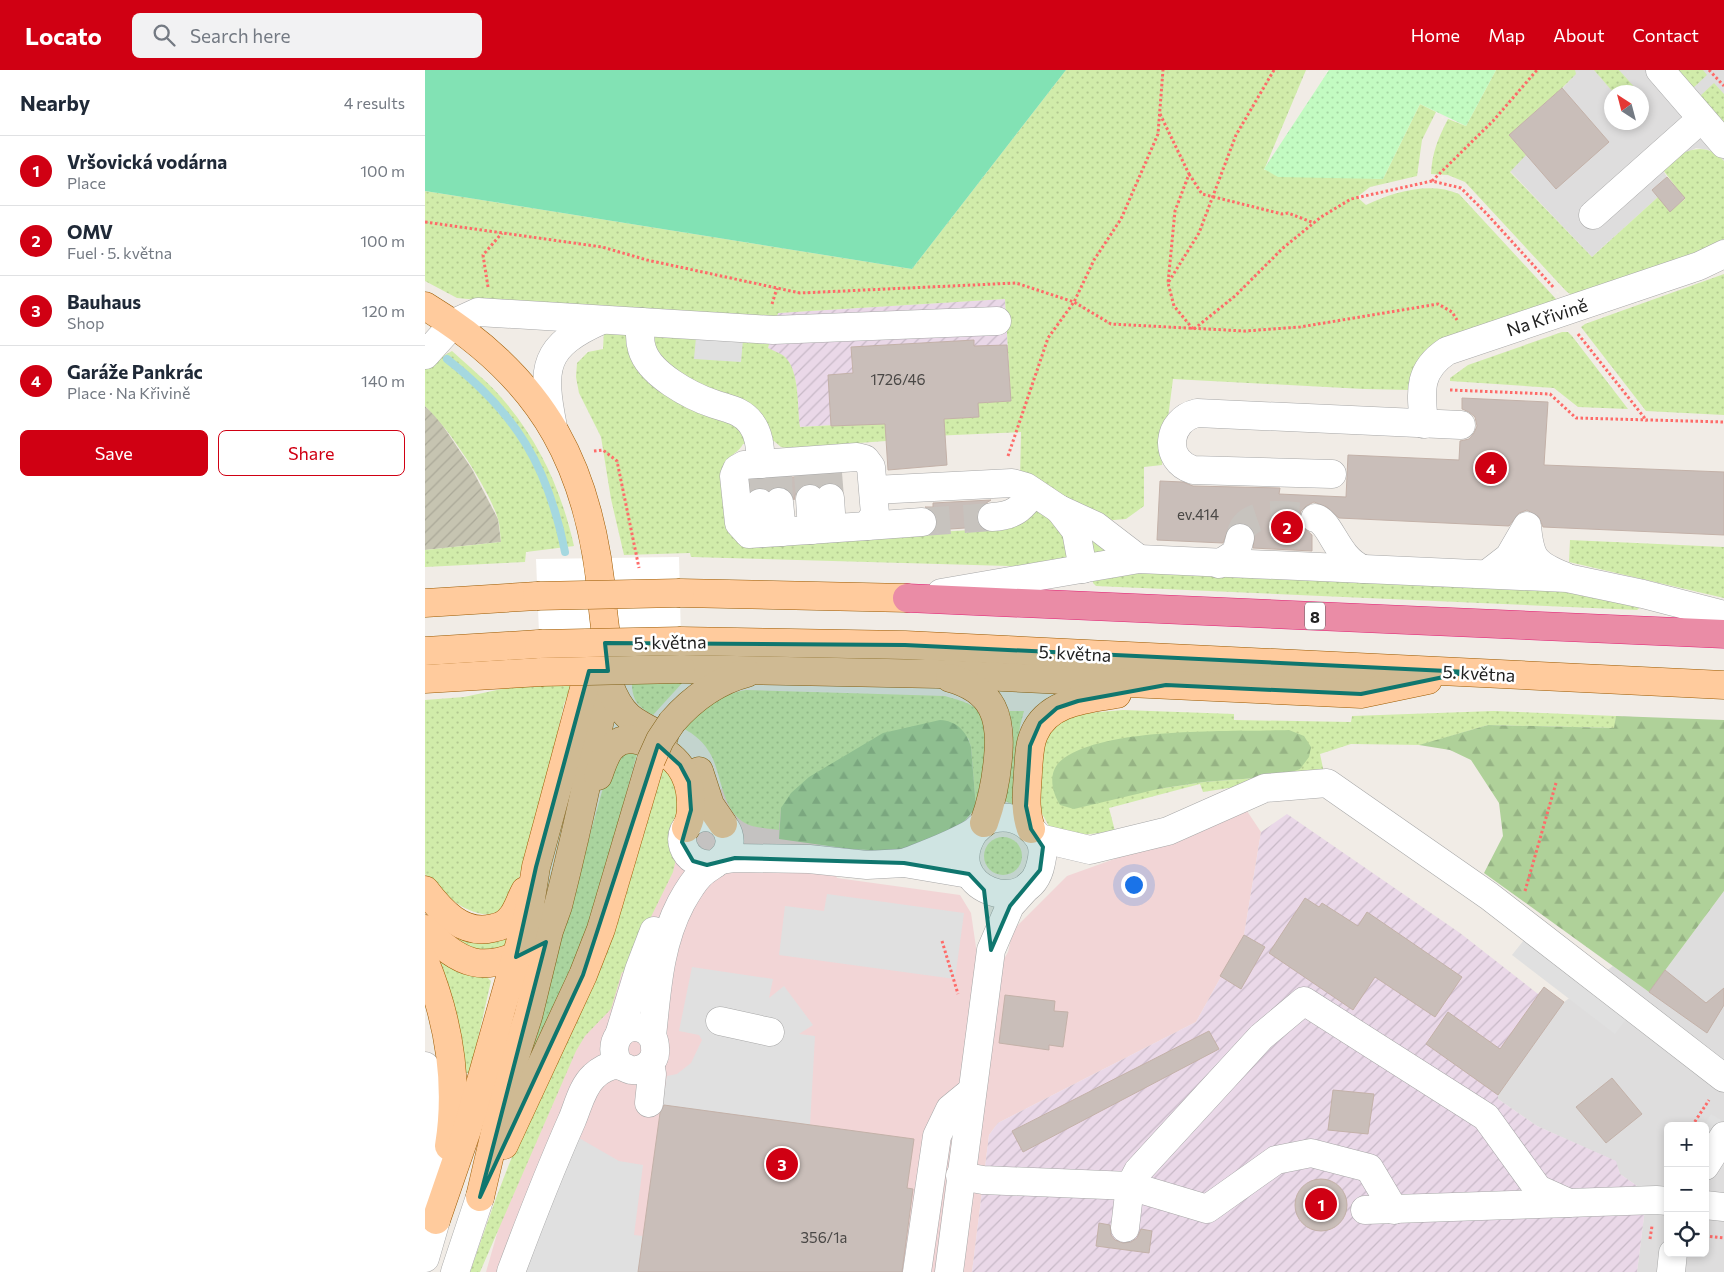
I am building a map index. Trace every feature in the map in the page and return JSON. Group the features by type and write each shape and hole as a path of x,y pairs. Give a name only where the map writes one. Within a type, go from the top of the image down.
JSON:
{"highway":[{"name":"8","path":"907,598 1724,634"}],"main road":[{"path":"425,306 454,323 488,351 522,386 553,427 568,454 585,499 592,526 600,572 609,684 615,701 627,716 639,725 675,742 689,754 698,769 710,805 725,827"},
{"name":"8","path":"425,603 537,596 680,593 907,598"},
{"path":"436,1220 467,1130 517,957 529,911 536,867 604,618"},
{"name":"5. května","path":"425,651 539,644 681,641 915,645 1724,685"},
{"path":"425,679 541,672 681,668 937,674 1361,694 1468,672"},
{"path":"480,1196 583,975 601,929 651,760 659,740 672,722 697,697 720,682 753,672 770,670"},
{"path":"937,674 971,686 987,701 997,717 1000,735 995,788 979,827"},
{"path":"480,1196 507,1081 528,1017 549,931 558,906 609,684"},
{"path":"1035,833 1025,806 1030,746 1040,723 1057,708 1067,703 1166,685"},
{"path":"575,836 608,752 613,746 627,739 643,741 660,748 680,765 690,791 691,810 685,838"},
{"path":"425,890 454,920 465,927 487,930 511,919 536,867"},
{"path":"425,929 442,946 464,959 487,964 499,963 517,957 544,940 549,931"},
{"path":"425,962 445,1025 453,1086 452,1124 436,1220"}],"street":[{"path":"1660,70 1724,144"},
{"path":"1593,215 1701,119"},
{"name":"Na Křivině","path":"1424,424 1421,392 1425,375 1435,359 1447,351 1471,342 1575,321 1724,254"},
{"path":"425,355 454,323 477,312 493,311 602,320 773,330 997,321"},
{"path":"553,427 547,397 547,372 555,352 566,339 602,320"},
{"path":"641,322 641,348 651,364 665,378 685,391 715,404 732,408 749,421 759,439 767,478 772,532"},
{"path":"1332,474 1193,470 1182,465 1174,454 1174,433 1181,420 1188,415 1197,413 1461,425"},
{"path":"867,526 875,514 871,467 865,459 818,477 767,478 744,465 737,469 734,476 739,523 749,534 772,532 822,529 867,526 922,522"},
{"path":"818,477 822,529"},
{"path":"874,490 1000,482 1012,483 1033,492 1059,510 1096,526 1139,559"},
{"path":"993,517 1013,513 1023,508 1033,492"},
{"path":"1059,510 1076,531 1083,569"},
{"path":"1315,518 1324,523 1348,561 1363,569"},
{"path":"1487,574 1509,558 1527,526 1529,545 1536,562 1544,568 1567,578"},
{"path":"1219,564 1236,553 1240,538"},
{"path":"907,598 1139,559 1567,578 1643,594 1724,615"},
{"path":"685,838 693,861 707,865 735,858 809,859 867,864 905,863 977,882 1007,895 1018,892 1034,878 1085,849 1169,831 1265,788 1327,783 1512,913 1719,1086"},
{"path":"621,1032 644,955 685,863 685,838 699,818 715,819 740,838 809,859"},
{"path":"905,863 979,827 991,819 1009,818 1024,823 1035,833 1043,847 1034,878 1010,906 991,950 960,1176 949,1272"},
{"path":"511,1272 587,1085 603,1069 632,1066 655,1056 656,1049 652,1036 660,960 665,940 681,904 692,885 700,875 718,862 729,846 725,827"},
{"path":"979,827 968,841 965,852 977,882 991,950"},
{"path":"1035,833 1085,849"},
{"path":"1125,1228 1130,1186 1138,1170 1261,1037 1303,1002 1486,1117 1538,1189 1569,1203"},
{"path":"720,1021 770,1032"},
{"path":"641,1102 632,1066 613,1048 616,1037 621,1032 633,1028 647,1031 652,1036"},
{"path":"425,1066 433,1080 436,1220 425,1258"},
{"path":"917,1272 937,1136 950,1109 972,1091"},
{"path":"1709,1160 1724,1136"},
{"path":"960,1176 983,1180 1130,1186 1207,1209 1276,1160 1311,1153 1369,1168 1395,1210"},
{"path":"455,1272 480,1196"},
{"path":"1365,1210 1664,1201"},
{"path":"1709,1205 1724,1207"},
{"path":"1671,1272 1673,1257"}],"path":[{"path":"1000,482 1048,338 1074,302 1094,260 1121,219 1158,134 1163,70"},
{"path":"1168,283 1199,233 1236,135 1274,70"},
{"path":"1432,182 1493,121 1537,70"},
{"path":"1709,70 1724,86"},
{"path":"1160,113 1189,174 1202,194 1282,214 1287,213 1315,223"},
{"path":"1189,174 1175,211 1168,283 1174,306 1194,329"},
{"path":"1194,329 1235,296 1283,248 1315,223 1351,199 1432,182 1461,188 1486,213 1575,321 1648,421"},
{"path":"425,222 602,247 647,260 800,293 1016,283 1074,302 1111,324 1245,331 1301,327 1438,304 1452,312 1471,342"},
{"path":"493,311 483,256 502,232"},
{"path":"1463,389 1550,394 1576,418 1724,422"},
{"path":"568,454 603,450 617,461 640,573"},
{"path":"1512,913 1524,894 1556,783"},
{"path":"941,941 961,1004"},
{"path":"1695,1122 1719,1086"},
{"path":"1709,1236 1724,1238"}],"highlighted area":[{"path":"605,643 905,645 1468,672 1361,694 1166,685 1078,701 1057,708 1040,723 1030,746 1026,806 1031,829 1043,847 1040,870 1010,906 991,950 984,890 969,874 904,863 735,858 707,865 693,861 682,842 691,810 689,782 680,765 658,745 583,975 480,1197 546,942 516,957 536,867 589,671 608,671"}],"shaded area":[{"path":"1575,70 1724,70 1724,161 1718,154 1696,148 1660,166 1667,177 1652,190 1658,197 1592,257 1510,171 1509,135 1562,89 1575,74"},
{"path":"1005,299 1011,401 978,403 979,417 799,427 796,382 768,348 778,313"},
{"path":"696,337 743,340 741,362 694,359"},
{"path":"425,406 437,417 472,469 498,519 501,542 425,550"},
{"path":"741,778 810,827 837,878 960,895 971,913 978,961 996,973 1008,952 1013,930 1067,876 1245,808 1261,832 1244,935 1196,1022 998,1123 989,1135 972,1272 486,1272 515,1171 663,821"},
{"path":"1287,814 1460,933 1538,994 1544,987 1564,1002 1498,1095 1498,1099 1537,1126 1616,1161 1620,1174 1647,1193 1637,1272 972,1272 989,1135 998,1123 1196,1022 1244,935 1261,832"},
{"path":"1724,891 1724,1272 1637,1272 1647,1193 1620,1174 1615,1161 1537,1126 1498,1099 1498,1095 1564,1002 1613,966 1649,992"},
{"path":"827,894 964,913 955,979 779,955 785,906 824,911"},
{"path":"1524,940 1626,1019 1615,1034 1512,955"},
{"path":"692,967 773,979 769,998 784,986 813,1025 799,1034 815,1036 810,1125 662,1105 667,1076 677,1074 691,1063 702,1040 699,1035 679,1031"},
{"path":"1711,1114 1721,1120 1709,1140 1709,1122 1706,1122"},
{"path":"579,1138 619,1161 643,1165 634,1235 643,1236 638,1272 525,1272 531,1252"}],"green space":[{"path":"425,70 1066,70 912,269 425,191"},
{"path":"1066,70 1306,70 1264,170 1383,179 1420,104 1436,112 1422,140 1417,176 1370,187 1357,197 1366,205 1400,192 1424,188 1448,190 1459,194 1557,300 1409,390 1173,379 1162,465 1144,467 1144,506 1126,519 1102,521 1107,553 1042,567 691,557 690,553 624,555 611,499 601,437 579,393 576,377 577,363 588,352 603,349 605,311 457,298 425,281 425,191 912,269","holes":["1005,299 1011,401 978,403 978,417 800,427 796,380 790,363 781,354 768,348 778,313","1021,432 1019,524 1005,528 748,543 725,467 728,459 743,444 774,441 781,447 788,448 886,441 886,438"]},
{"path":"1329,70 1496,70 1466,126 1420,104 1383,179 1278,177 1264,169"},
{"path":"1496,70 1575,70 1576,74 1562,88 1509,135 1526,155 1510,172 1592,257 1658,197 1670,211 1685,199 1660,166 1676,156 1692,150 1708,150 1724,161 1724,239 1700,251 1573,296 1566,291 1465,182 1448,175 1431,174 1436,146 1448,119 1466,126"},
{"path":"1594,70 1619,70 1632,85 1607,85"},
{"path":"1675,70 1703,70 1707,75 1692,89"},
{"path":"1714,83 1724,94 1724,125 1699,97"},
{"path":"1724,274 1724,415 1646,411 1581,327"},
{"path":"1562,332 1568,332 1572,336 1628,409 1578,407 1554,388 1450,381 1450,378 1468,365"},
{"path":"452,351 495,390 526,430 547,466 555,485 574,546 526,552 525,562 425,567 425,550 501,542 498,519 486,492 456,443 425,406 425,363 432,362"},
{"path":"1570,540 1724,547 1724,598 1569,562"},
{"path":"1136,572 1555,588 1641,607 1637,610 1096,586 1093,583 1093,581"},
{"path":"684,681 653,715 640,706 633,694 632,683"},
{"path":"573,683 564,704 546,784 514,895 504,907 490,914 481,914 463,907 445,894 425,874 425,700 464,697 525,684"},
{"path":"746,690 945,696 971,705 982,716 987,736 984,776 976,808 971,747 968,738 781,808 779,830 752,826 742,821 729,806 715,764 708,750 699,739 683,728 711,703 727,695"},
{"path":"1123,710 1234,714 1234,720 1351,722 1352,716 1494,711 1616,716 1615,728 1488,725 1421,745 1351,744 1320,754 1324,773 1203,792 1200,784 1109,808 1115,831 1082,835 1051,830 1039,808 1043,743 1062,720 1077,714","holes":["1052,774 1281,776 1204,782 1158,789"]},
{"path":"1009,711 1024,711 1020,726 1012,804 1005,801 1013,728"},
{"path":"1616,716 1724,720 1724,891 1649,992 1484,873 1503,836 1499,803 1471,760 1450,750 1419,745 1488,725 1614,728"},
{"path":"940,720 951,722 960,728 971,747 976,808 953,834 938,843 887,851 850,849 779,839 781,808 791,793 809,777 883,733"},
{"path":"1289,730 1304,736 1311,747 1309,757 1300,769 1281,776 1204,782 1158,789 1074,809 1060,805 1054,793 1053,774 1055,768 1064,758 1085,748 1111,740 1205,731"},
{"path":"638,750 587,936 521,1082 608,770 617,754"},
{"path":"668,763 679,776 676,859 673,872 647,925 630,974 622,972 611,1009 585,1036 576,1051 480,1272 470,1272 496,1198 662,769"},
{"path":"1003,837 1016,843 1022,856 1016,869 1003,875 990,869 984,856 990,843"},
{"path":"442,926 475,942 497,941 510,936 508,950 496,953 464,948"},
{"path":"436,959 485,975 491,981 470,1073 465,1073"}],"pier":[{"path":"679,557 682,680 541,682 536,559"}],"building":[{"path":"1562,88 1609,142 1556,189 1509,135"},
{"path":"1667,177 1685,198 1670,212 1652,190"},
{"path":"974,340 974,346 1007,345 1011,401 978,403 979,417 944,419 947,465 888,470 885,424 831,426 828,375 853,373 851,347"},
{"path":"1462,398 1548,402 1544,465 1724,472 1724,535 1543,527 1539,517 1527,510 1519,513 1509,526 1339,518 1327,507 1314,502 1301,511 1299,519 1303,527 1312,535 1312,551 1253,548 1255,533 1251,527 1244,523 1235,523 1229,527 1223,543 1157,540 1160,481 1183,482 1193,486 1280,488 1279,494 1346,497 1348,455 1459,460 1460,441 1469,439 1477,426 1475,417 1462,409"},
{"path":"837,474 838,485 829,482 819,487 809,483 802,486 796,492 794,500 791,493 785,488 777,487 769,491 758,488 751,490 750,480"},
{"path":"991,500 978,511 977,519 980,527 935,530 938,521 935,514 925,507 933,507 933,503"},
{"path":"1305,898 1319,907 1322,903 1358,926 1367,912 1462,977 1435,1017 1375,977 1353,1010 1269,953"},
{"path":"1244,935 1265,947 1241,989 1220,976"},
{"path":"1665,970 1706,1003 1724,988 1724,1005 1707,1033 1649,992"},
{"path":"1544,987 1564,1002 1498,1095 1426,1044 1448,1012 1500,1049"},
{"path":"1005,995 1055,1001 1054,1011 1068,1012 1063,1047 1049,1045 1049,1050 999,1043"},
{"path":"1209,1031 1219,1049 1023,1152 1012,1131"},
{"path":"1612,1078 1642,1114 1606,1143 1576,1107"},
{"path":"1333,1090 1374,1094 1368,1134 1328,1130"},
{"path":"664,1105 914,1139 907,1188 913,1189 902,1272 638,1272 660,1113"},
{"path":"1321,1179 1331,1181 1339,1187 1345,1195 1347,1205 1345,1215 1339,1223 1331,1229 1321,1231 1311,1229 1303,1223 1297,1215 1295,1205 1297,1195 1303,1187 1311,1181"},
{"path":"1099,1223 1110,1225 1111,1235 1115,1240 1123,1243 1131,1242 1137,1238 1141,1229 1152,1231 1149,1253 1096,1246"}],"waterway":[{"path":"447,359 492,400 510,421 525,444 538,467 549,493 565,552"}],"tunnel":[{"path":"828,473 830,498"},
{"path":"808,474 810,499"},
{"path":"778,476 779,502"},
{"path":"758,478 760,503"},
{"path":"1240,538 1243,528 1250,521 1260,517 1283,515 1315,518"},
{"path":"922,522 992,517"}],"place":[{"name":"Garáže Pankrác","path":"1491,468"},
{"name":"OMV","path":"1287,527"},
{"name":"Bauhaus","path":"782,1164"},
{"name":"Vršovická vodárna","path":"1321,1204"}]}
